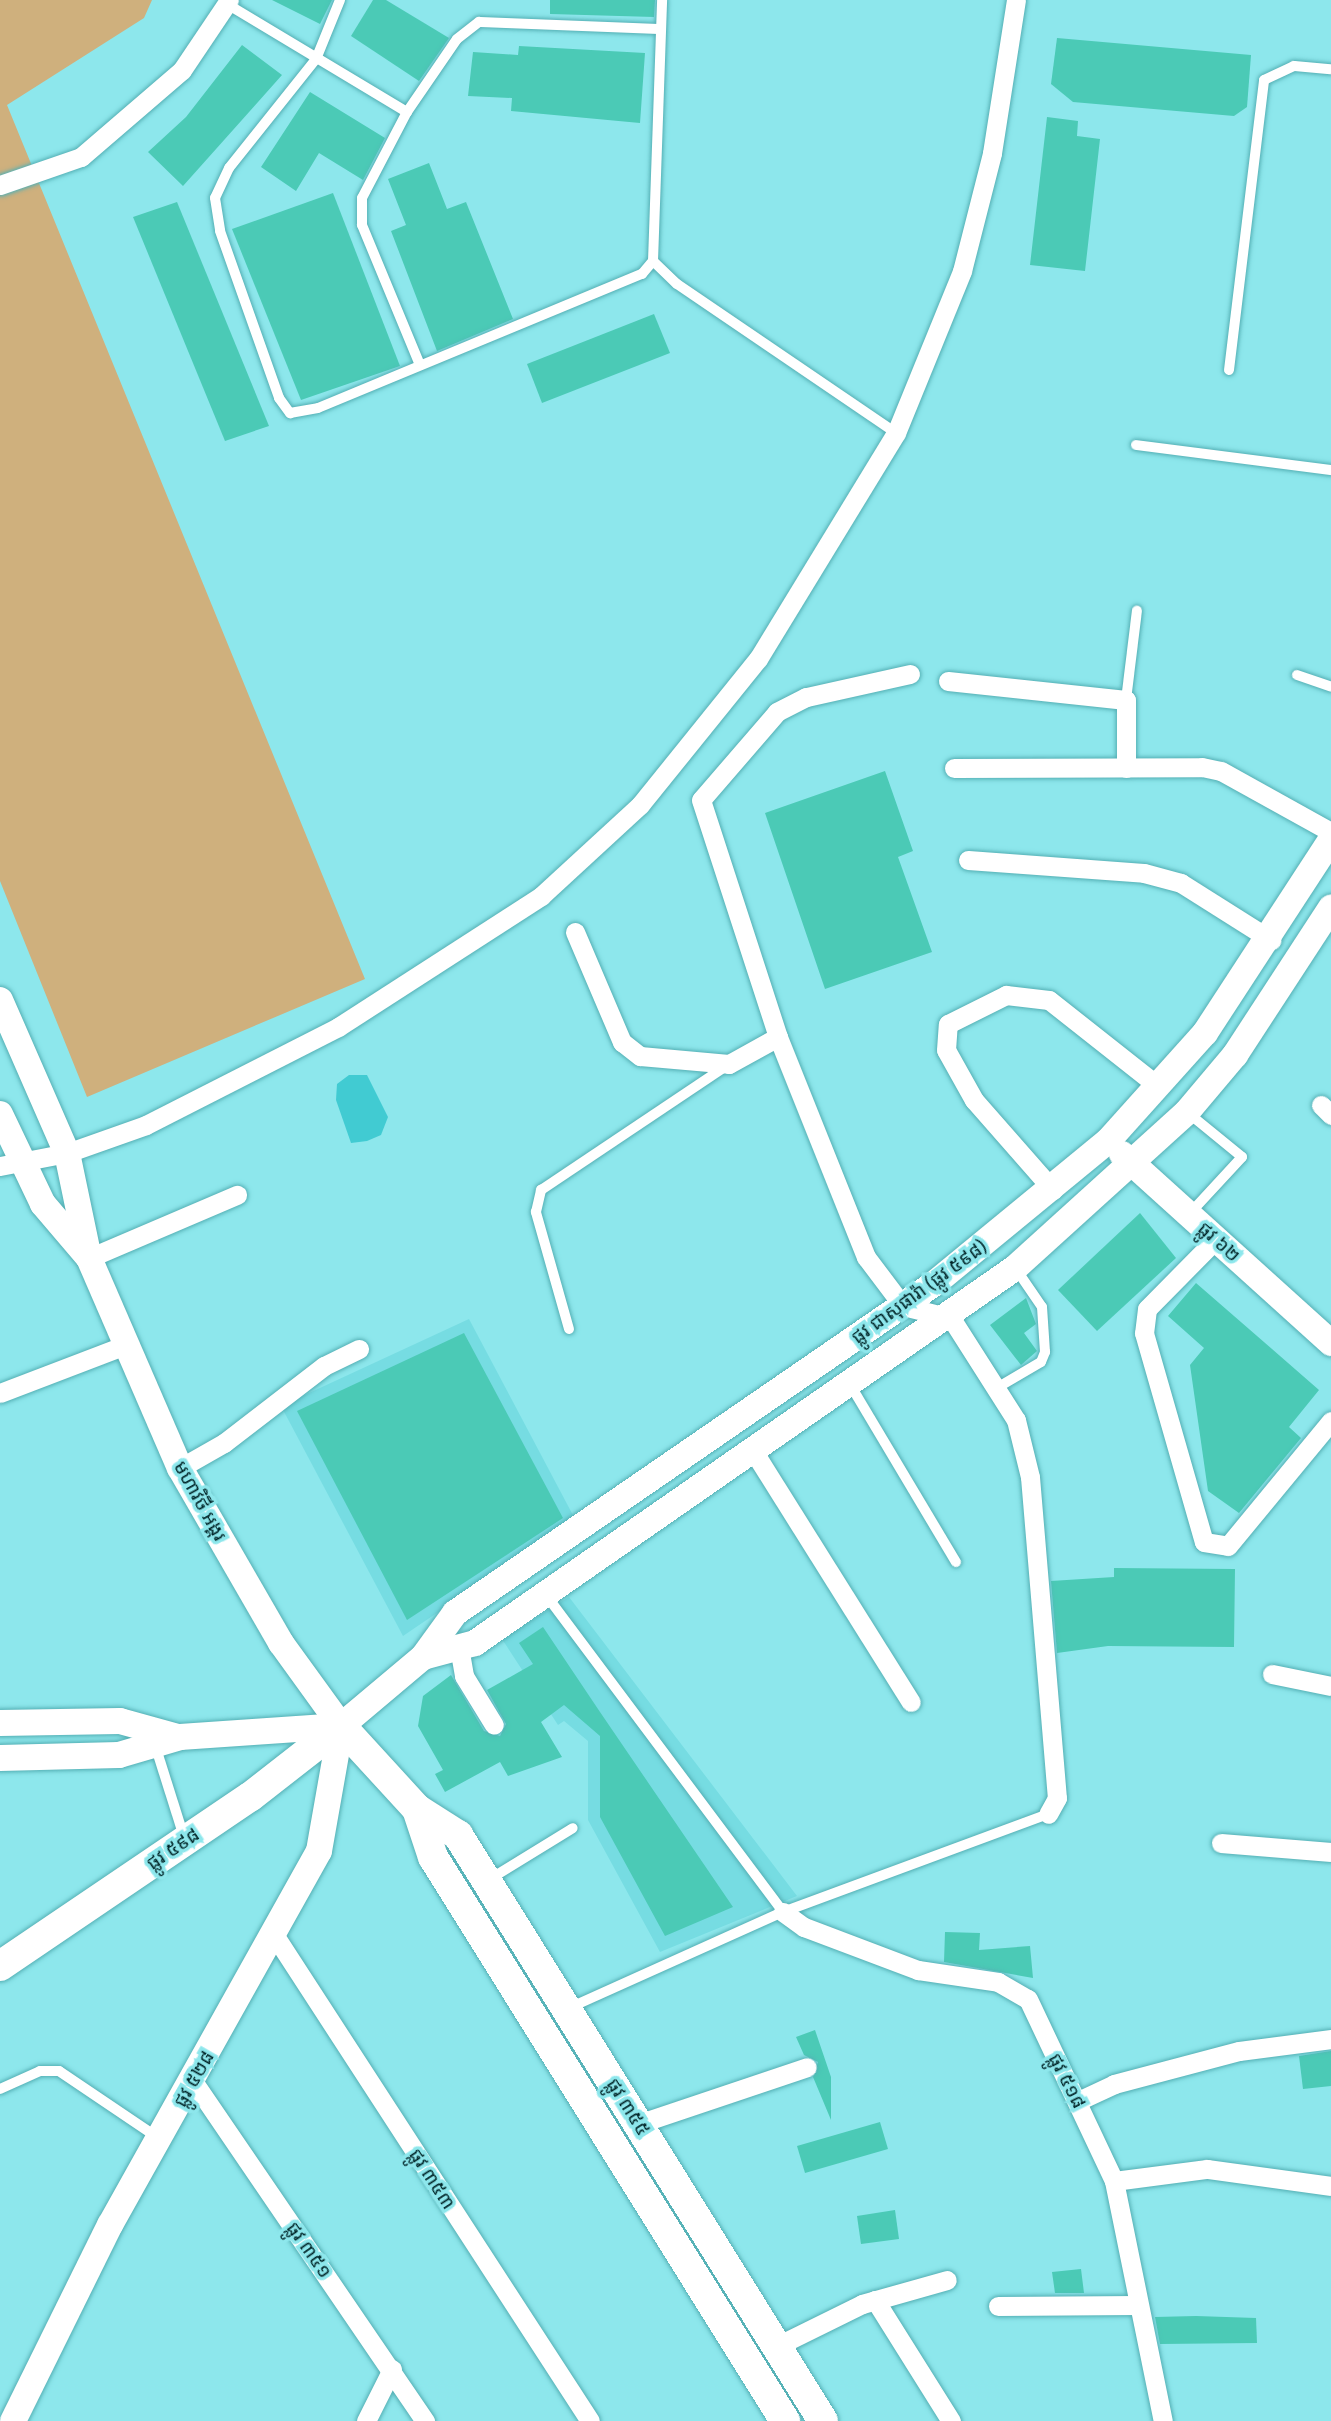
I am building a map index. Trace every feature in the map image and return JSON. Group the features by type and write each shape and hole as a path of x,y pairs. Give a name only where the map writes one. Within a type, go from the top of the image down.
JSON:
{"main road":[{"name":"ផ្លូវ ជាសុផារ៉ា (ផ្លូវ ៥៩៨)","path":"341,1726 423,1657 455,1614 903,1306 1053,1190 1108,1141 1159,1087 1271,940 1331,840"},
{"name":"ផ្លូវ ជាសុផារ៉ា (ផ្លូវ ៥៩៨)","path":"423,1657 475,1643 951,1318 1015,1268 1134,1166 1187,1112 1235,1055 1331,908"},
{"name":"មហាវិថី អង្គរ","path":"0,1000 67,1153 89,1258 180,1468 281,1643 341,1726"},
{"name":"មហាវិថី អង្គរ","path":"0,1114 11,1164 89,1258"},
{"name":"ផ្លូវ ៦២","path":"1108,1141 1216,1239 1327,1332"},
{"path":"0,1723 120,1721 180,1737"},
{"path":"0,1758 119,1755 180,1737 341,1726"},
{"name":"ផ្លូវ ៣៥៥","path":"341,1726 417,1808 458,1835 824,2421"},
{"name":"ផ្លូវ ៥៩៨","path":"0,1966 186,1841 341,1726"},
{"name":"ផ្លូវ ៥២៨","path":"13,2421 160,2138 275,1936 319,1851 341,1726"},
{"name":"ផ្លូវ ៣៥៥","path":"417,1808 433,1857 785,2421"}],"street":[{"path":"11,1164 67,1153 146,1125 338,1027 541,896 640,805 758,659 896,433 962,271 992,153 1016,0"},
{"path":"0,185 81,157 182,70 228,2"},
{"path":"911,674 806,697 777,712 701,800 778,1037 866,1257 903,1306 951,1318 1016,1420 1030,1477 1057,1798 1048,1814"},
{"path":"948,681 1126,700 1126,768"},
{"path":"954,768 1222,771 1331,832"},
{"path":"968,860 1144,873 1181,883 1271,940"},
{"path":"575,932 622,1042 640,1056 729,1064 778,1037"},
{"path":"1053,1190 974,1100 946,1050 948,1024 1006,995 1049,1000 1159,1087"},
{"path":"89,1258 237,1195"},
{"path":"1216,1239 1147,1309 1144,1333 1204,1542 1228,1546 1331,1421"},
{"path":"0,1393 126,1345"},
{"path":"180,1468 224,1443 324,1366 359,1349"},
{"path":"754,1452 911,1702"},
{"path":"459,1647 464,1676 494,1725"},
{"path":"1272,1674 1331,1686"},
{"path":"1222,1843 1331,1852"},
{"name":"ផ្លូវ ៥១៨","path":"783,1912 804,1927 918,1970 1020,1990 1078,2101 1114,2181 1163,2421"},
{"name":"ផ្លូវ ៣៥៣","path":"275,1936 590,2421"},
{"path":"1078,2101 1114,2084 1239,2051 1331,2039"},
{"path":"638,2124 807,2067"},
{"name":"ផ្លូវ ៣៥១","path":"192,2081 392,2369 425,2421"},
{"path":"1114,2181 1207,2169 1331,2186"},
{"path":"777,2346 875,2300 947,2280"},
{"path":"875,2300 951,2421"},
{"path":"998,2306 1138,2305"},
{"path":"366,2421 392,2369"}],"lane":[{"path":"340,0 316,59 229,168 215,198 219,232 279,398 290,413 318,408 642,274 653,261 662,0"},
{"path":"228,2 316,59 407,112"},
{"path":"420,365 362,225 362,198 407,112 457,39 479,22 660,29"},
{"path":"1229,370 1264,80 1294,66 1331,69"},
{"path":"653,261 677,284 896,433"},
{"path":"1136,445 1331,470"},
{"path":"1126,700 1137,611"},
{"path":"1297,675 1331,687"},
{"path":"569,1329 536,1212 541,1190 729,1064"},
{"path":"1187,1112 1242,1157 1189,1215"},
{"path":"995,1389 1041,1362 1045,1352 1042,1307 1015,1268"},
{"path":"851,1386 956,1562"},
{"path":"546,1594 783,1912"},
{"path":"155,1745 186,1841"},
{"path":"567,2009 783,1912 1048,1814"},
{"path":"487,1881 573,1828"},
{"path":"0,2089 40,2071 59,2071 160,2138"}],"shaded area":[{"path":"0,0 152,0 144,18 7,105 365,979 87,1097 0,881"},
{"path":"349,1075 367,1075 388,1117 381,1135 367,1141 351,1143 336,1100 337,1084"},
{"path":"469,1319 575,1519 403,1636 281,1406"},
{"path":"569,1597 797,1896 660,1952 588,1820 588,1741 564,1721 558,1725 502,1639"}],"building":[{"path":"272,0 332,0 320,24"},
{"path":"373,0 386,0 449,38 419,81 351,36"},
{"path":"550,0 655,0 654,17 550,14"},
{"path":"1057,38 1251,55 1247,107 1234,116 1073,102 1051,84"},
{"path":"242,45 282,75 183,186 148,152 186,117"},
{"path":"519,46 645,53 640,123 511,111 512,98 468,96 473,52 518,55"},
{"path":"310,92 385,138 363,180 319,153 296,191 261,167"},
{"path":"1047,117 1078,121 1077,136 1100,139 1085,271 1030,265"},
{"path":"429,163 447,209 466,202 513,319 437,351 391,231 406,225 388,179"},
{"path":"333,193 400,366 301,400 232,229"},
{"path":"177,202 269,426 225,441 133,217"},
{"path":"654,314 670,353 542,403 527,364"},
{"path":"885,771 913,851 898,857 932,952 825,989 765,813"},
{"path":"1140,1213 1176,1258 1097,1331 1058,1290"},
{"path":"1196,1283 1319,1390 1289,1427 1301,1438 1239,1513 1208,1491 1190,1365 1204,1348 1168,1316"},
{"path":"1026,1298 1036,1324 1024,1333 1037,1351 1021,1365 990,1325"},
{"path":"464,1333 563,1518 407,1620 297,1411"},
{"path":"1114,1568 1235,1569 1234,1647 1108,1646 1057,1653 1051,1581 1114,1577"},
{"path":"543,1627 733,1907 665,1936 600,1817 600,1736 564,1705 541,1722 562,1757 508,1776 500,1762 445,1792 435,1774 443,1770 418,1726 423,1696 451,1675 484,1731 500,1736 506,1724 487,1690 533,1664 519,1643"},
{"path":"945,1932 980,1933 979,1950 1030,1946 1033,1978 944,1962"},
{"path":"815,2030 831,2077 831,2120 813,2077 818,2062 804,2055 796,2037"},
{"path":"1331,2051 1331,2086 1303,2089 1299,2056"},
{"path":"880,2122 888,2149 805,2173 797,2146"},
{"path":"895,2210 899,2239 861,2244 857,2216"},
{"path":"1081,2269 1084,2293 1055,2293 1052,2272"},
{"path":"1155,2317 1256,2318 1257,2343 1160,2344"}]}
